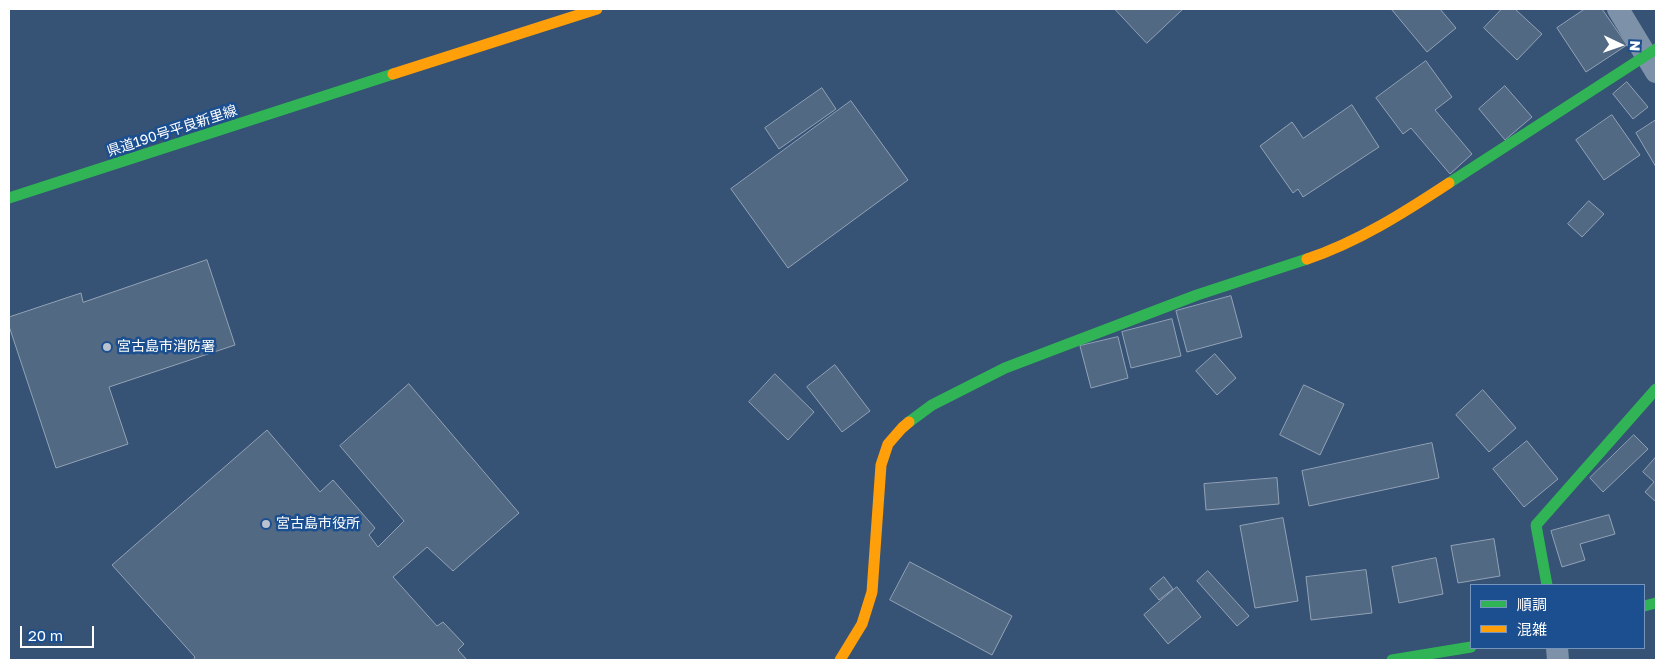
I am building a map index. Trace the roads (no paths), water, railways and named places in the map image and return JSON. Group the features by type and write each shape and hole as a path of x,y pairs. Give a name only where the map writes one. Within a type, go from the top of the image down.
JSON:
{"street":[{"name":"県道190号平良新里線","path":"9,198 597,9"},
{"path":"840,660 862,624 872,592 881,465 888,444 902,428 932,405 1005,368 1197,295 1318,255 1353,240 1417,204 1653,59 1618,9"},
{"path":"1547,584 1536,525 1656,388"},
{"path":"1392,660 1470,647"}],"place":[{"name":"宮古島市消防署","path":"107,347"},
{"name":"宮古島市役所","path":"266,524"}]}
